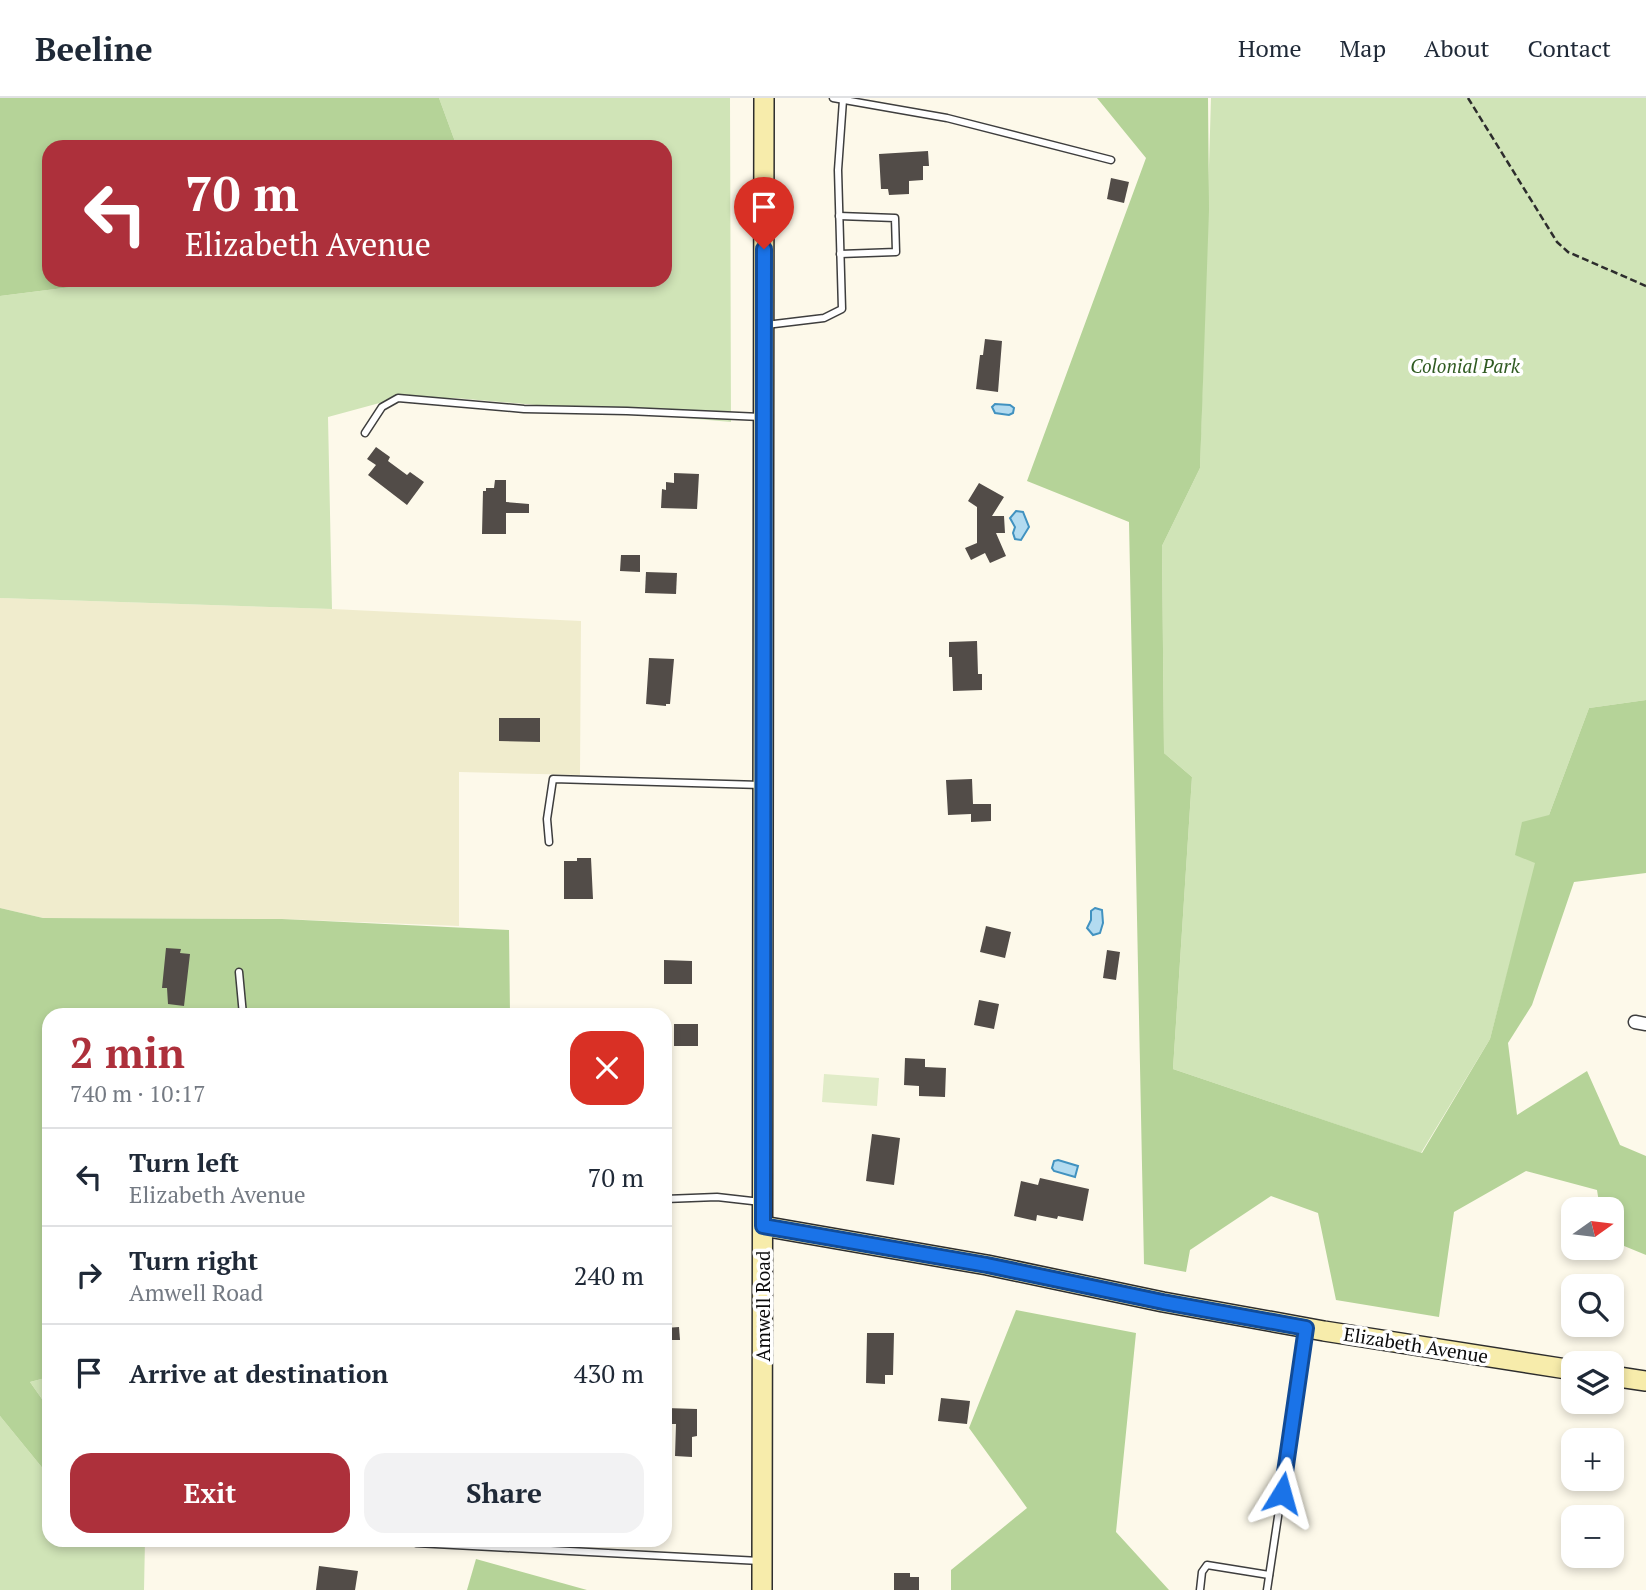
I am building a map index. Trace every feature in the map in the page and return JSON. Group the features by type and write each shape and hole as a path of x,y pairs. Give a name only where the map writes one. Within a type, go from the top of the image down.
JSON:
{"main road":[{"name":"Amwell Road","path":"762,1590 764,98"},
{"name":"Elizabeth Avenue","path":"763,1226 987,1265 1163,1302 1306,1328 1561,1368"},
{"path":"1624,1378 1646,1381"}],"lane":[{"path":"833,98 947,118 1111,160"},
{"path":"764,325 824,318 842,309 838,170 843,100"},
{"path":"839,216 895,218 895,252 840,254"},
{"path":"365,433 382,407 398,398 524,410 763,417"},
{"path":"549,842 547,819 553,779 763,785"},
{"path":"239,972 242,1008"},
{"path":"672,1199 717,1197 763,1202"},
{"path":"1267,1590 1306,1328"},
{"path":"493,1547 762,1561"},
{"path":"1200,1590 1202,1572 1207,1565 1269,1575"}],"path":[{"path":"1468,98 1557,242 1568,251 1646,286"}],"shaded area":[{"path":"0,598 332,609 581,621 580,775 459,772 459,926 282,919 43,918 0,908"}],"green space":[{"path":"0,98 439,98 454,140 42,140 42,287 71,287 0,296"},
{"path":"439,98 730,98 731,422 455,398 398,398 328,417 332,609 0,598 0,296 71,287 672,287 672,140 454,140"},
{"path":"1097,98 1208,98 1209,210 1200,468 1162,546 1164,753 1192,777 1173,1069 1422,1153 1490,1039 1535,863 1515,855 1522,822 1549,815 1589,708 1646,700 1646,873 1574,882 1532,1005 1508,1043 1517,1115 1587,1071 1620,1145 1646,1156 1646,1255 1624,1246 1624,1197 1598,1197 1597,1190 1526,1171 1454,1212 1439,1317 1336,1300 1318,1213 1271,1196 1190,1250 1186,1272 1144,1264 1129,522 1027,481 1146,158"},
{"name":"Colonial Park","path":"1211,98 1646,98 1646,700 1589,708 1549,815 1490,1039 1421,1153 1173,1069 1192,777 1164,753 1162,546 1200,468"},
{"path":"0,908 43,918 282,919 509,930 510,1008 42,1008 42,1379 30,1382 42,1399 42,1467 0,1416"},
{"path":"824,1074 879,1078 877,1106 822,1102"},
{"path":"1016,1310 1136,1333 1116,1532 1169,1590 951,1590 951,1570 1027,1508 969,1428"},
{"path":"42,1379 42,1399 30,1382"},
{"path":"0,1416 42,1467 42,1547 145,1547 144,1590 0,1590"},
{"path":"476,1559 587,1590 467,1590"}],"water":[{"path":"995,404 1010,405 1014,408 1013,413 995,413 992,407"},
{"path":"1016,511 1023,512 1029,527 1021,540 1015,539 1015,527 1010,518"},
{"path":"1095,908 1102,910 1103,923 1100,933 1093,935 1087,928 1091,911"},
{"path":"1054,1161 1078,1166 1075,1177 1054,1171"}],"building":[{"path":"928,151 929,166 923,166 923,180 909,181 909,194 889,195 888,189 881,189 879,154"},
{"path":"1111,178 1129,182 1124,203 1107,199"},
{"path":"985,339 1002,341 998,392 976,389"},
{"path":"376,447 390,457 388,461 407,475 410,472 424,482 407,505 368,475 376,465 367,459"},
{"path":"674,473 699,474 697,509 661,508 662,489 666,490 666,482 674,483"},
{"path":"495,480 506,480 506,502 529,504 529,513 506,513 506,534 482,534 483,491 486,491 486,488 494,488"},
{"path":"979,483 1004,497 992,516 1004,516 1005,533 996,533 1006,556 990,563 985,553 971,560 965,548 977,543 977,507 968,501"},
{"path":"621,555 640,555 640,572 620,571"},
{"path":"646,572 677,573 676,594 645,593"},
{"path":"977,641 978,674 982,674 982,690 953,691 949,642"},
{"path":"649,658 674,659 670,704 666,706 646,704"},
{"path":"499,718 540,718 540,742 499,741"},
{"path":"972,779 973,804 991,804 991,821 971,822 971,814 948,815 946,780"},
{"path":"577,858 591,858 593,899 564,899 564,861 577,861"},
{"path":"986,926 1011,932 1005,958 980,952"},
{"path":"166,948 181,949 180,953 190,954 184,1006 168,1004 167,988 162,988"},
{"path":"1107,950 1120,952 1116,980 1103,978"},
{"path":"664,960 692,961 692,984 664,984"},
{"path":"979,1000 999,1004 994,1029 974,1025"},
{"path":"674,1024 698,1024 698,1046 674,1046"},
{"path":"905,1058 925,1059 925,1067 946,1068 945,1097 919,1096 919,1086 904,1085"},
{"path":"872,1134 900,1138 894,1185 866,1181"},
{"path":"1040,1178 1089,1189 1083,1221 1037,1215 1036,1221 1014,1216 1021,1181 1038,1185"},
{"path":"679,1327 680,1340 672,1340 672,1328"},
{"path":"867,1333 894,1333 893,1375 885,1375 885,1384 866,1383"},
{"path":"941,1398 970,1401 967,1424 938,1421"},
{"path":"672,1408 697,1409 697,1436 692,1437 692,1457 675,1456 676,1424 672,1424"},
{"path":"319,1566 358,1571 355,1590 316,1590"},
{"path":"894,1573 910,1573 910,1577 919,1577 919,1590 894,1590"}],"route":[{"path":"764,249 763,1226 987,1265 1163,1302 1306,1328 1282,1493"}]}
